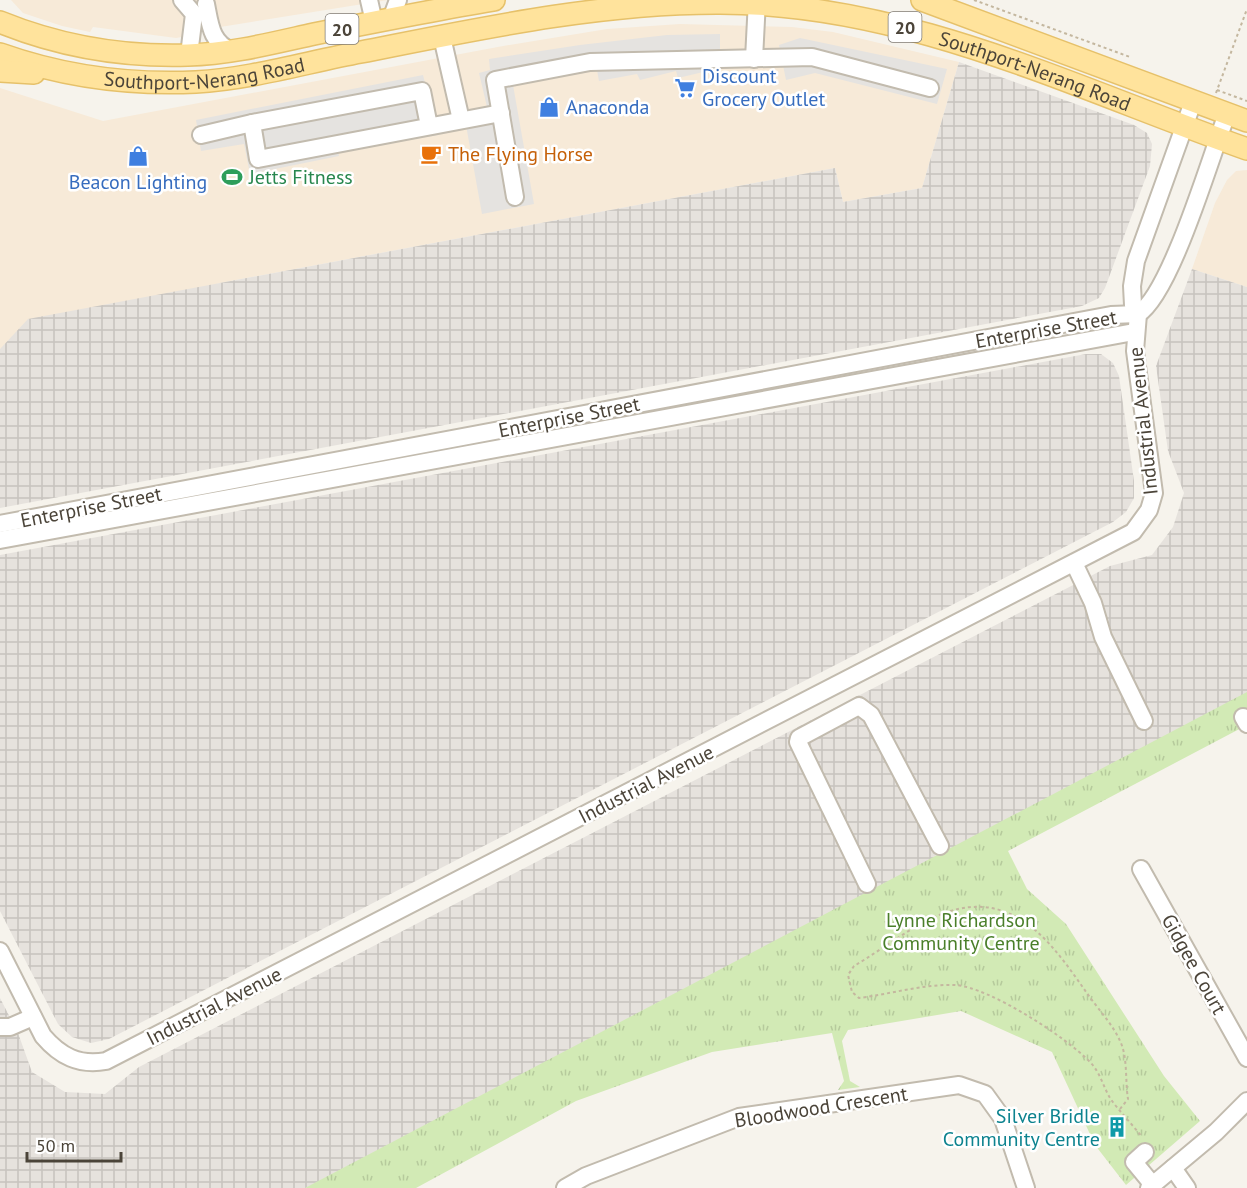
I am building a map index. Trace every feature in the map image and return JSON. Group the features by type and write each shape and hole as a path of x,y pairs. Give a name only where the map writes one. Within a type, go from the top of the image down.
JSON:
{"main road":[{"name":"Southport-Nerang Road","path":"3,20 53,40 99,50 194,55 232,51 388,14 494,0"},
{"name":"Southport-Nerang Road","path":"922,0 1237,118"},
{"name":"Southport-Nerang Road","path":"0,54 64,72 111,79 196,82 555,16 611,9 757,2 866,18 940,35 1037,68 1218,139 1247,148"},
{"path":"194,55 196,82"},
{"path":"0,71 64,72"}],"street":[{"path":"182,0 194,12 194,55"},
{"path":"369,0 388,14"},
{"path":"194,55 205,2"},
{"path":"205,2 213,35 221,45 232,51"},
{"path":"754,59 757,2"},
{"path":"442,37 461,120"},
{"path":"515,197 495,80 590,62 812,57 930,88"},
{"path":"201,135 252,123 422,91 429,126"},
{"name":"Industrial Avenue","path":"0,951 33,1017 51,1045 67,1058 94,1063 120,1055 1132,532 1144,518 1152,501 1154,486 1134,332 1138,314 1133,296 1136,261 1192,102"},
{"path":"252,123 258,159 501,113"},
{"name":"Industrial Avenue","path":"1138,314 1150,302 1169,269 1218,139 1237,118"},
{"name":"Enterprise Street","path":"0,524 1099,318 1138,314"},
{"name":"Enterprise Street","path":"0,540 1134,332"},
{"path":"1074,563 1093,603 1103,637 1144,721"},
{"path":"847,681 859,706 871,715 940,846"},
{"path":"859,706 799,738 798,746 867,884"},
{"path":"790,710 803,736"},
{"name":"Gidgee Court","path":"1141,869 1247,1058"},
{"path":"0,1027 10,1028 33,1017"},
{"name":"Bloodwood Crescent","path":"565,1188 589,1182 739,1118 959,1085 985,1094 1003,1119 1026,1188"},
{"path":"1145,1152 1134,1162 1151,1186 1216,1132 1247,1101"},
{"path":"1173,1168 1187,1188"}],"path":[{"path":"974,0 1130,57"},
{"path":"1247,9 1216,92 1247,101"},
{"path":"1120,1109 1128,1099 1120,1041 1056,948 1029,925 1000,910 977,907 957,909 922,924 854,966 848,975 852,992 859,998 926,987 956,985 977,990 1001,1001 1047,1030 1090,1063 1120,1109 1149,1146 1145,1152"}],"shaded area":[{"path":"11,0 388,0 214,28 193,27 187,36 176,38 93,27 90,32 62,26 23,13"},
{"path":"680,24 792,27 833,32 959,62 922,188 843,202 835,168 220,283 0,349 0,88 103,121 503,46 607,29"},
{"path":"720,34 720,68 678,78 676,71 640,80 637,74 599,81 597,70 513,85 534,204 482,214 464,114 487,107 479,73 490,70 489,59 667,35"},
{"path":"800,38 947,69 937,104 815,73 786,80 779,45"},
{"path":"959,62 1134,125 1147,133 1152,144 1150,166 1105,288 1099,298 1082,306 0,508 0,349 28,319 835,168 843,202 922,188"},
{"path":"423,75 438,135 382,144 337,146 339,156 250,174 244,144 201,151 196,120"},
{"path":"1247,170 1247,287 1192,269 1215,203 1227,180 1236,171"},
{"path":"1192,269 1247,287 1247,693 306,1188 0,1188 0,998 18,1033 32,1072 65,1092 105,1094 139,1067 1110,566 1152,555 1173,527 1184,493 1168,451 1156,366"},
{"path":"1086,354 1101,354 1113,363 1119,376 1134,481 1134,498 1126,512 1113,522 109,1039 91,1043 72,1037 58,1024 0,911 0,555"}],"green space":[{"name":"Lynne Richardson Community Centre","path":"1247,692 1247,725 1008,851 1027,889 1066,924 1164,1076 1200,1121 1126,1185 1095,1145 1052,1052 961,1011 848,1030 842,1041 850,1081 860,1087 838,1090 844,1081 832,1033 712,1052 576,1101 416,1188 305,1188"}],"place":[{"name":"Discount Grocery Outlet","path":"685,88"},
{"name":"Anaconda","path":"549,107"},
{"name":"The Flying Horse","path":"431,154"},
{"name":"Beacon Lighting","path":"138,156"},
{"name":"Jetts Fitness","path":"232,177"},
{"name":"Silver Bridle Community Centre","path":"1117,1127"}]}
